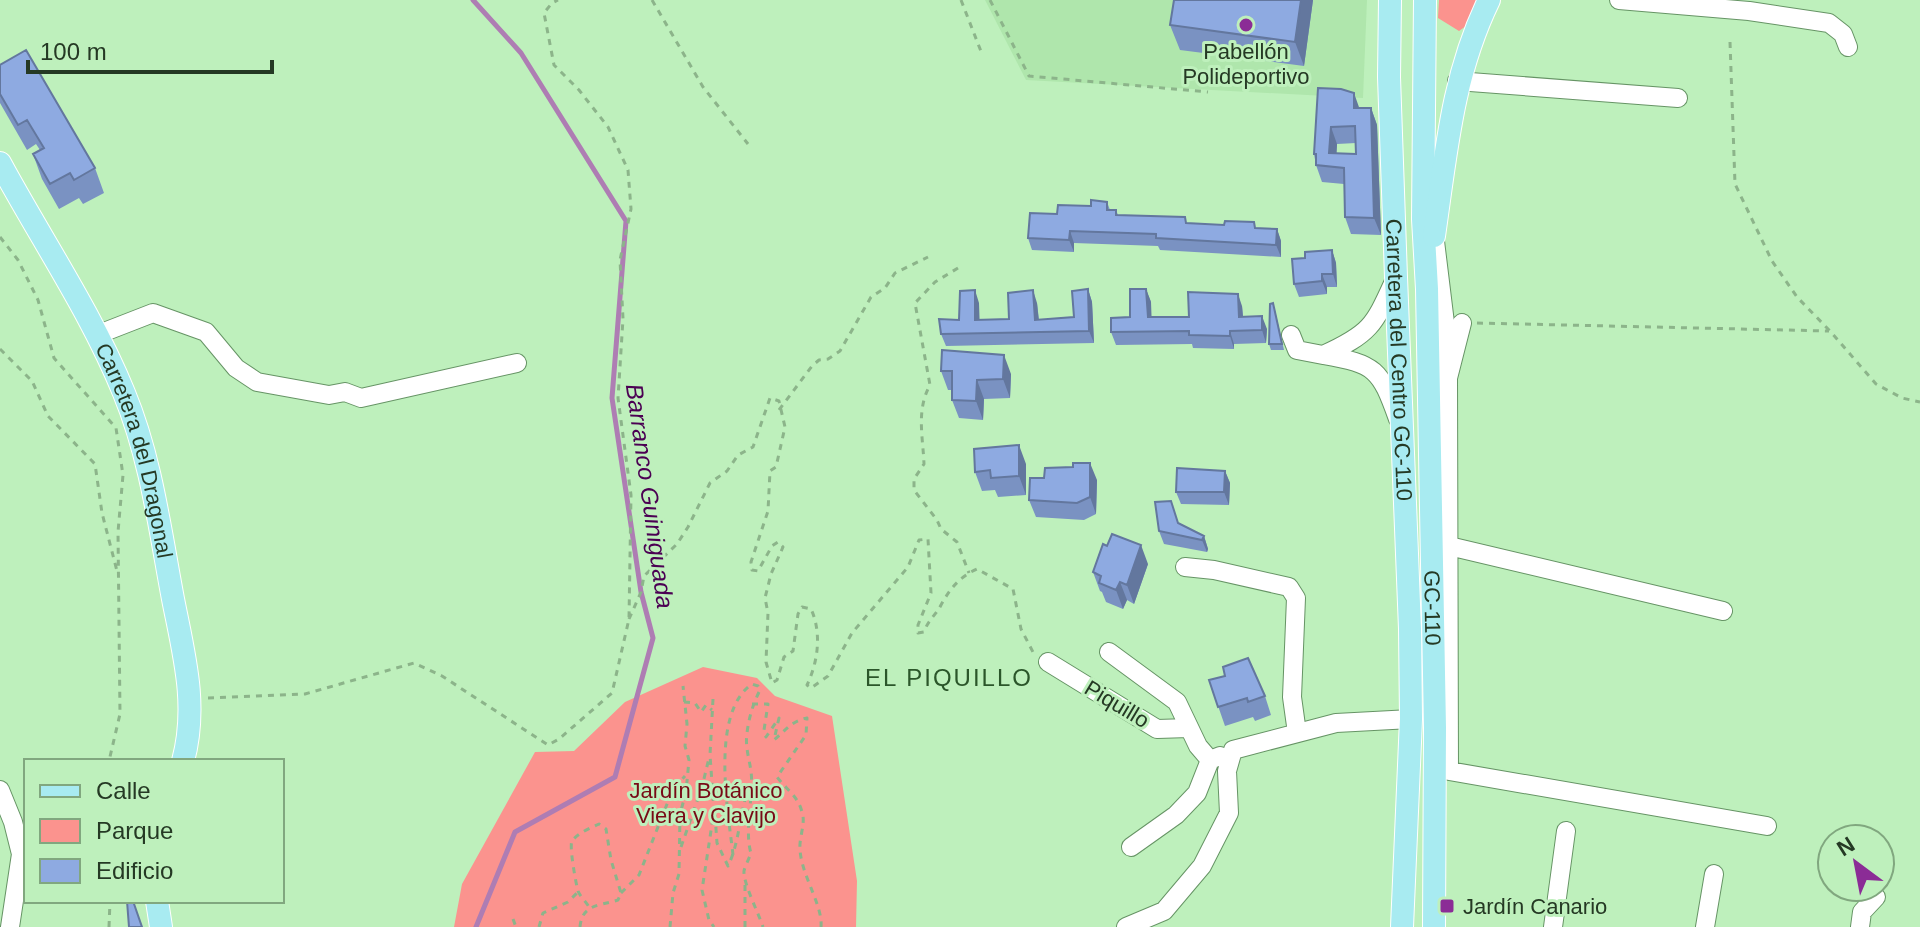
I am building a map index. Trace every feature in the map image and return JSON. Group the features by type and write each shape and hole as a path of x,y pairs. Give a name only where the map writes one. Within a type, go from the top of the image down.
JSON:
{"main road":[{"name":"Carretera del Centro GC-110","path":"1390,0 1389,77 1411,719"},
{"name":"Carretera del Centro GC-110","path":"1425,0 1423,219 1427,289"},
{"path":"1427,289 1457,81 1472,35 1489,0"},
{"name":"Carretera del Dragonal","path":"0,163 99,334 125,396 147,464 192,698 184,759"},
{"name":"GC-110","path":"1427,289 1435,728 1434,927"},
{"name":"GC-110","path":"1402,927 1411,719"},
{"path":"157,903 161,927"}],"street":[{"path":"1619,0 1749,11 1829,23 1843,34 1848,47"},
{"path":"1457,81 1678,98"},
{"path":"1429,401 1445,323 1434,233"},
{"path":"1323,355 1357,340 1377,318 1396,277"},
{"path":"99,334 153,313 206,332 236,368 257,382 329,395 345,392 361,398 517,363"},
{"path":"1462,323 1448,378 1449,771 1767,826"},
{"path":"1291,335 1297,350 1359,361 1384,379 1401,427"},
{"path":"1449,546 1723,611"},
{"path":"1185,567 1214,570 1289,587 1294,593 1297,610 1292,697 1297,733"},
{"path":"1109,652 1177,702 1198,746 1210,760"},
{"name":"Piquillo","path":"1048,662 1157,729 1189,728"},
{"path":"1131,847 1176,815 1197,793 1210,760 1233,750 1336,723 1411,719"},
{"path":"1126,927 1164,911 1202,866 1229,813 1227,771 1233,750"},
{"path":"0,790 21,854 10,927"},
{"path":"1553,927 1566,831"},
{"path":"1705,927 1714,874"},
{"path":"1860,927 1862,912 1870,903"}],"path":[{"path":"558,0 544,13 554,65 579,90 608,127 628,170 631,209 620,260 623,319 618,398 631,495 629,619"},
{"path":"652,0 703,87 748,144"},
{"path":"961,0 982,54"},
{"path":"990,0 1029,76 1208,92"},
{"path":"1730,42 1735,184 1772,261 1797,297 1876,384 1902,398 1920,402"},
{"path":"0,237 18,260 38,300 54,358 116,428 123,475 118,532 120,714 109,759"},
{"path":"779,410 812,366 840,351 871,297 885,288 895,273 928,257"},
{"path":"958,268 926,290 915,303 930,385 919,425 924,464 914,479 914,490 941,529 957,542 969,573"},
{"path":"1462,323 1830,331"},
{"path":"0,349 32,381 48,416 95,464 102,513 118,578"},
{"path":"192,698 305,694 414,663 442,676 548,745 612,693 629,619 641,592 644,576 677,544 710,483 727,471 738,455 753,447 770,398 779,401 785,427 776,467 770,471 768,511 751,562 752,570 758,571 772,546 778,542 783,547 765,598 768,613 766,662 772,683 784,666 784,657 793,651 798,614 802,607 811,609 818,629 814,670 807,685 811,688 828,676 852,633 908,567 919,540 928,539 931,593 918,625 918,633 924,632 927,622 946,594 977,569 1013,589 1021,629 1039,659 1048,662"},
{"path":"733,855 726,783 728,731 732,708 738,697 752,684 760,690 752,704 746,736 751,772 748,842 751,853 744,871 745,927"},
{"path":"670,927 673,893 679,874 680,814 689,760 685,746 687,724 683,686"},
{"path":"713,699 710,755 714,811 717,843 728,866 737,846 742,807 749,786"},
{"path":"684,702 695,703 701,712 706,705 712,710"},
{"path":"752,704 768,704 764,730 766,737 779,718 774,740 784,729 799,719 807,718 806,735 777,777 791,790 803,814 800,850 805,874 822,918 821,927"},
{"path":"680,850 710,755"},
{"path":"580,927 581,916 589,907 618,900 639,875 662,811 673,789 686,775"},
{"path":"714,811 702,890 709,920 714,927"},
{"path":"589,907 578,891 574,862 569,851 572,842 585,830 599,824 606,829 621,893"},
{"path":"745,883 763,927"},
{"path":"539,927 543,913 568,902 578,891"},
{"path":"109,927 110,903"},
{"path":"513,919 516,927"}],"shaded area":[{"path":"985,0 1367,0 1363,98 1026,80"}],"green space":[{"path":"1439,0 1479,0 1466,26 1459,31 1438,18"},
{"name":"Jardín Botánico Viera y Clavijo","path":"703,667 757,678 775,696 832,716 857,881 856,927 454,927 462,884 535,752 574,751 625,702"}],"building":[{"path":"1174,0 1301,0 1295,42 1170,25"},
{"path":"26,50 95,168 74,180 70,173 50,184 33,154 44,148 27,120 18,125 0,94 0,65"},
{"path":"1318,88 1354,93 1354,108 1371,108 1374,218 1345,217 1344,168 1316,165","holes":["1355,126 1356,154 1329,153 1331,127"]},
{"path":"1091,200 1107,202 1107,210 1116,210 1116,215 1185,217 1186,223 1224,225 1225,221 1254,222 1255,228 1277,229 1276,245 1156,238 1156,234 1070,231 1069,240 1028,238 1030,213 1057,214 1058,205 1091,206"},
{"path":"1332,250 1333,274 1322,274 1322,281 1294,284 1292,259 1305,258 1305,252"},
{"path":"1088,289 1089,331 941,334 939,319 959,320 960,291 975,290 975,320 1009,319 1008,293 1033,290 1035,320 1074,317 1072,291"},
{"path":"1130,289 1146,289 1148,317 1189,317 1188,292 1238,294 1239,317 1262,316 1262,330 1230,331 1230,336 1189,335 1189,331 1111,332 1111,318 1130,317"},
{"path":"1273,303 1282,344 1269,344 1270,304"},
{"path":"942,350 1004,355 1003,379 977,380 976,401 952,400 952,371 941,371"},
{"path":"1019,445 1019,476 991,478 990,470 975,472 974,449"},
{"path":"1073,463 1090,463 1090,497 1077,503 1029,500 1030,478 1044,478 1045,468 1073,467"},
{"path":"1177,468 1225,471 1224,492 1176,492"},
{"path":"1171,501 1178,523 1204,536 1202,540 1159,531 1155,502"},
{"path":"1112,534 1141,545 1127,585 1120,582 1116,590 1099,583 1101,576 1093,572 1103,544 1107,546"},
{"path":"1248,658 1265,696 1218,707 1209,680 1225,676 1223,667"},
{"path":"127,903 134,903 142,927 129,927"}],"waterway":[{"name":"Barranco Guiniguada","path":"473,0 521,53 626,221 612,398 641,592 653,638 615,777 515,832 476,927"}],"place":[{"name":"Pabellón Polideportivo","path":"1246,25"},
{"name":"Jardín Canario","path":"1447,906"}],"district":[{"name":"EL PIQUILLO","path":"949,677"}]}
